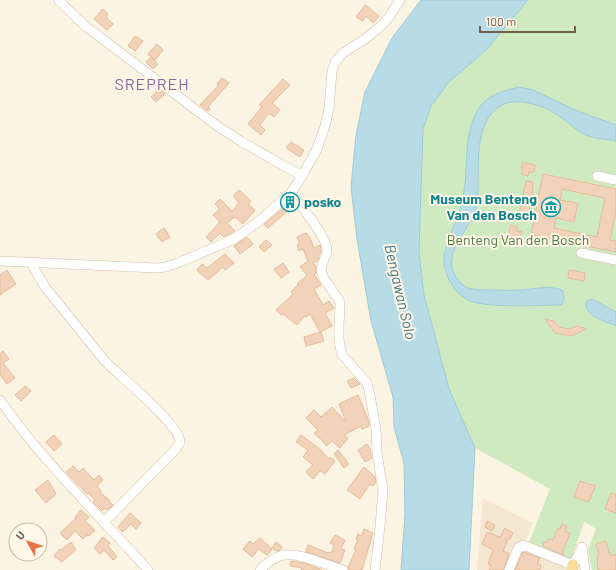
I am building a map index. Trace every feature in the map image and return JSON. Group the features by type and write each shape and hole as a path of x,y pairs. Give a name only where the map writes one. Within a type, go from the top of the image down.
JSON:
{"street":[{"path":"58,0 90,29 216,125 302,176"},
{"path":"0,261 32,264 149,268 166,267 234,239 258,222 291,193 317,149 326,126 332,71 335,62 343,53 365,39 381,26 400,0"},
{"path":"597,176 616,180"},
{"path":"291,193 318,229 326,246 327,251 321,272 323,278 340,303 341,352 367,384 370,395 376,429 377,453 383,490 375,570"},
{"path":"581,253 616,260"},
{"path":"32,264 45,287 104,360 148,400 173,427 180,439 176,449 104,522"},
{"path":"0,400 18,425 46,458 148,570"},
{"path":"509,570 516,552 520,546 523,545 572,568 582,547 585,570"},
{"path":"260,570 272,560 285,555 298,556 343,570"}],"shaded area":[{"path":"483,498 533,523 526,540 544,558 567,569 477,570"}],"green space":[{"name":"Benteng Van den Bosch","path":"528,0 616,0 616,570 592,570 588,549 596,529 584,522 570,563 529,542 550,489 475,448 449,389 424,295 419,253 423,129 431,106 449,82 487,49"}],"water":[{"name":"Bengawan Solo","path":"421,0 528,0 487,49 449,82 431,106 423,129 419,253 424,295 449,389 475,448 469,570 401,570 405,514 404,463 394,427 393,397 371,321 357,239 351,187 356,135 365,92 392,38"},
{"path":"518,87 533,90 575,110 616,125 616,141 586,135 578,131 556,114 537,105 515,102 502,105 492,113 485,124 481,137 478,165 477,204 471,220 457,243 452,259 452,268 460,282 464,286 471,289 513,290 547,288 562,290 564,298 562,305 526,306 474,302 466,299 457,292 450,283 445,266 445,249 463,196 469,134 476,113 483,103 491,97"},
{"path":"592,299 616,312 616,326 596,317 588,311 586,306 587,301"}],"building":[{"path":"365,5 379,16 373,23 366,16 363,21 356,17"},
{"path":"103,9 108,14 106,17 113,24 107,30 94,19"},
{"path":"135,36 143,41 135,51 128,46"},
{"path":"157,44 163,50 155,60 148,54"},
{"path":"151,57 158,64 153,69 146,62"},
{"path":"222,78 229,83 208,107 210,109 208,111 200,105 218,86 217,84"},
{"path":"283,79 290,85 272,103 280,110 274,117 269,113 260,125 265,130 261,135 248,124 262,107 259,105"},
{"path":"159,89 165,94 156,102 151,97"},
{"path":"291,142 304,150 300,157 286,148"},
{"path":"522,162 535,165 534,172 529,172 528,176 522,174"},
{"path":"543,174 616,189 616,210 610,240 616,241 616,252 531,235","holes":["562,189 605,198 597,237 554,228 556,218 574,222 578,203 560,200"]},
{"path":"526,181 533,182 532,200 526,221 518,219"},
{"path":"239,190 251,201 248,204 255,210 243,224 235,217 227,223 235,231 224,237 220,233 211,242 206,237 220,222 213,215 220,209 215,204 220,199 232,211 239,203 233,196"},
{"path":"286,206 289,210 268,228 264,224"},
{"path":"511,225 517,227 517,231 522,232 519,240 507,238"},
{"path":"164,228 170,237 162,242 156,234"},
{"path":"306,233 314,248 320,245 321,251 318,255 319,257 317,261 313,263 316,266 316,273 314,274 321,285 314,289 323,305 329,301 334,308 325,313 332,326 320,332 310,314 306,317 305,316 297,325 276,310 293,294 291,292 307,275 300,267 308,261 303,249 299,251 297,245 300,244 297,237"},
{"path":"247,237 253,244 240,254 234,246"},
{"path":"266,240 272,245 264,252 259,247"},
{"path":"225,254 234,263 225,270 223,267 208,280 197,270 202,264 207,268"},
{"path":"283,263 289,272 281,278 274,269"},
{"path":"7,270 16,284 0,295 0,275"},
{"path":"569,270 585,273 584,281 568,278"},
{"path":"545,319 554,321 559,327 570,329 577,326 587,329 571,336 555,333"},
{"path":"321,332 324,341 306,346 304,337"},
{"path":"3,351 9,359 3,363 15,378 7,384 0,375 0,354"},
{"path":"354,378 360,384 351,388 347,381"},
{"path":"25,386 31,391 21,401 15,395"},
{"path":"358,395 368,419 369,426 362,429 361,426 344,435 348,438 340,448 332,441 327,446 314,433 318,430 306,418 314,410 321,417 332,407 346,422 339,404"},
{"path":"54,435 62,444 54,451 46,442"},
{"path":"301,435 321,450 329,459 330,457 335,461 325,474 320,471 313,479 306,472 313,465 303,457 308,450 296,442"},
{"path":"367,444 372,458 365,462 358,450"},
{"path":"338,450 349,464 344,468 334,454"},
{"path":"73,466 79,472 83,468 94,480 99,475 103,480 97,486 101,491 100,492 113,505 107,510 104,508 102,511 93,502 95,500 88,493 87,494 66,472"},
{"path":"364,467 375,477 376,482 373,486 370,484 360,499 347,490"},
{"path":"48,480 56,494 46,503 35,490"},
{"path":"580,481 595,486 589,502 574,497"},
{"path":"611,493 616,495 616,513 605,509"},
{"path":"81,510 89,517 85,521 95,530 83,539 75,531 67,540 60,533 76,518 75,517"},
{"path":"130,513 141,523 136,529 131,524 123,532 118,527"},
{"path":"487,521 495,525 492,531 485,527"},
{"path":"562,524 567,526 565,531 570,533 562,554 566,556 543,546 544,542 547,543 548,539 553,540 558,528 560,529"},
{"path":"505,528 513,533 510,539 508,539 503,551 509,554 503,570 489,570 491,565 488,564 493,550 482,544 487,532 500,537"},
{"path":"364,529 373,533 362,570 349,570 348,567 356,550 354,549 358,540 356,539 358,534 362,536"},
{"path":"335,535 345,540 341,549 345,550 340,563 306,552 308,545 328,553 332,552 334,545 330,543"},
{"path":"103,537 110,543 108,546 117,557 113,560 104,550 100,554 94,548"},
{"path":"260,538 272,549 267,555 259,549 252,557 243,549 250,541 253,544"},
{"path":"606,541 610,556 616,554 616,570 598,570 597,556 599,555 596,544"},
{"path":"71,542 76,549 62,562 54,556 60,549 61,550"},
{"path":"276,542 282,547 280,550 276,551 272,548"},
{"path":"523,552 540,558 537,564 541,565 540,570 515,570"},
{"path":"291,561 304,563 322,570 301,570 302,568 290,566"}],"place":[{"name":"posko","path":"290,202"},
{"name":"Museum Benteng Van den Bosch","path":"551,207"}],"district":[{"name":"SREPREH","path":"152,84"}]}
